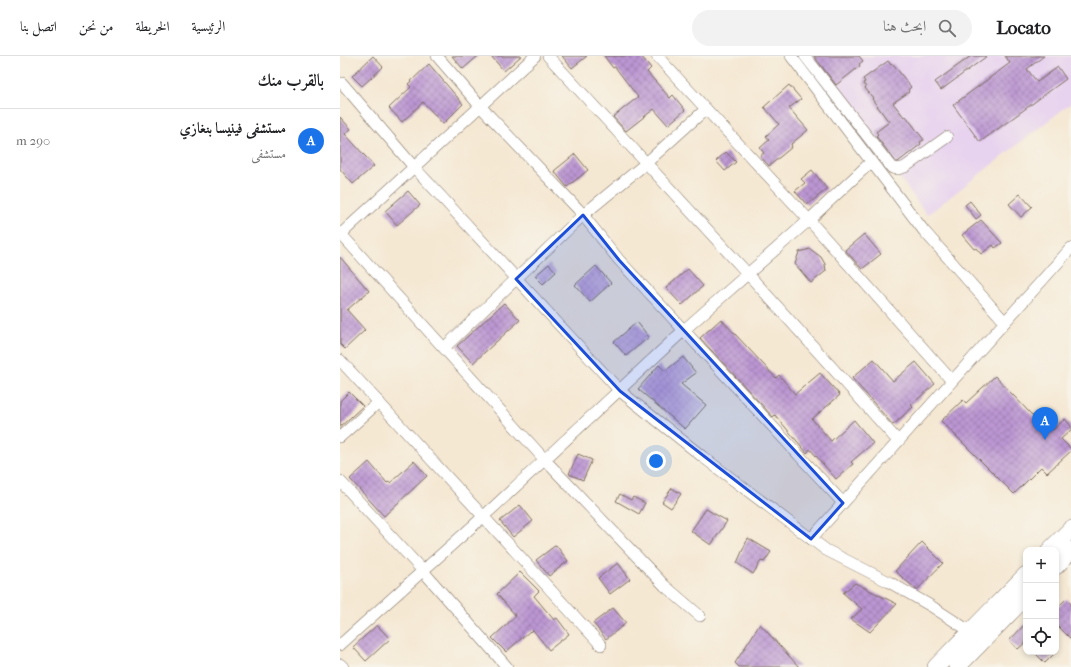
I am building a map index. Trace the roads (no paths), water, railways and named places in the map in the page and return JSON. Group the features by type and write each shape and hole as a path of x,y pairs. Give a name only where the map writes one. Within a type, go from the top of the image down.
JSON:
{"main road":[{"path":"1053,547 1071,529"},
{"path":"1059,563 1071,550"},
{"path":"936,667 1023,578"},
{"path":"957,667 1023,599"}],"street":[{"path":"437,56 480,106 567,196 619,260 843,503"},
{"path":"534,56 340,234 545,460 665,586 700,616"},
{"path":"548,56 645,164 748,274 898,441"},
{"path":"657,56 809,220 952,381"},
{"path":"790,56 924,232 1005,322"},
{"path":"805,56 892,168 898,170 905,167 947,137"},
{"path":"342,83 413,166 620,391 703,457 826,550 889,582 931,606 971,632"},
{"path":"444,348 583,215 645,164 706,109"},
{"path":"340,645 484,516 684,330 809,220 871,162"},
{"path":"811,538 1071,248"},
{"path":"340,360 601,645"},
{"path":"340,437 379,402"},
{"path":"340,481 423,571 507,667"},
{"path":"340,664 343,667"}],"place":[{"name":"مستشفى فينيسا بنغازي","path":"1045,440"}]}
